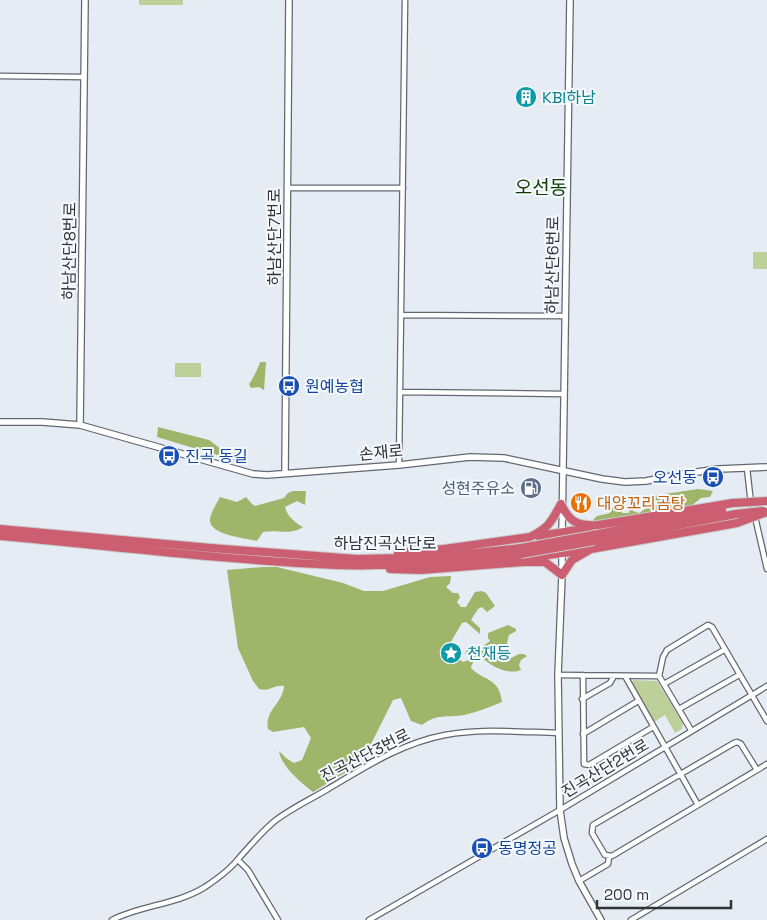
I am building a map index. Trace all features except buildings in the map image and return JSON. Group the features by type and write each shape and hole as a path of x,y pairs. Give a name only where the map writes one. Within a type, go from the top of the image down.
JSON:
{"highway":[{"name":"하남진곡산단로","path":"0,529 82,540 212,552 337,561 435,562 522,555 767,502"},
{"path":"562,504 566,515 583,526 734,508"},
{"path":"530,537 549,526 562,504"},
{"name":"하남진곡산단로","path":"734,508 767,511"},
{"path":"522,555 562,553 593,541 737,523 767,511"},
{"path":"337,561 356,554 394,554 426,551 587,529 598,525"},
{"path":"0,536 82,540"},
{"path":"522,555 545,562 562,575 572,560 593,541"}],"street":[{"name":"하남산단8번로","path":"80,426 85,0"},
{"name":"하남산단7번로","path":"285,473 289,0"},
{"path":"399,465 405,0"},
{"name":"하남산단6번로","path":"562,553 570,0"},
{"path":"0,76 84,77"},
{"path":"288,188 403,188"},
{"path":"401,315 565,316"},
{"path":"400,392 564,394"},
{"name":"손재로","path":"0,422 42,422 80,426 253,474 267,475 399,465 470,457 504,458 602,479 625,482 646,481 719,469 767,468"},
{"path":"747,468 750,495 767,569"},
{"path":"562,553 558,675 560,810 567,851 579,881 602,920"},
{"path":"691,730 659,676 663,657 667,650 708,625 712,628 767,721"},
{"path":"664,684 724,650"},
{"path":"558,675 659,676"},
{"name":"진곡산단2번로","path":"583,675 582,734 583,762 586,765 653,727"},
{"path":"679,709 739,675"},
{"path":"582,699 610,683 614,676"},
{"name":"진곡산단2번로","path":"625,676 698,805"},
{"name":"진곡산단2번로","path":"560,810 767,686"},
{"path":"582,734 638,701"},
{"name":"진곡산단3번로","path":"112,920 125,914 170,902 194,893 213,882 238,860 257,837 276,820 365,767 414,743 446,735 479,731 558,733"},
{"path":"579,881 608,864 608,857 592,834 593,825 737,742 741,744 757,770"},
{"path":"608,857 767,764"},
{"path":"369,920 560,810"},
{"path":"631,920 767,839"},
{"path":"238,860 248,870 278,920"}],"green space":[{"path":"139,0 183,0 183,5 139,5"},
{"path":"753,252 767,252 767,269 753,269"},
{"path":"260,362 266,362 264,390 259,387 251,388 249,384"},
{"path":"175,363 201,363 201,377 175,377"},
{"path":"158,427 209,440 237,461 157,437"},
{"path":"698,489 713,491 710,497 701,498 690,507 596,522 593,520 597,516 610,513 610,508 622,508 622,513 629,513 630,501 634,501 633,511 639,513 645,509 651,496"},
{"path":"293,491 306,491 305,505 297,501 285,507 291,518 303,527 298,530 263,532 257,541 229,535 215,529 211,524 211,516 220,497 237,502 246,497 255,506 284,498"},
{"path":"277,567 343,583 364,591 383,591 430,577 451,576 450,583 446,587 453,593 458,593 460,597 457,602 461,607 466,607 475,592 482,591 486,593 495,606 487,612 482,607 478,609 471,620 480,628 480,634 466,622 462,623 449,645 459,658 463,662 469,660 470,657 465,654 471,645 476,651 490,641 488,633 508,625 516,629 516,631 509,635 507,643 511,652 507,657 509,659 519,654 527,656 521,660 519,665 521,670 511,672 500,669 482,658 473,662 471,668 495,684 502,702 479,711 464,715 437,717 422,725 411,721 401,698 393,700 368,750 348,765 348,771 313,792 287,768 279,751 294,763 302,760 311,738 304,727 273,732 268,729 269,717 281,697 284,686 277,686 266,690 259,689 253,681 238,648 227,570"},
{"path":"633,680 657,681 683,723 682,729 675,733 665,715 654,722 631,684"}],"place":[{"name":"KBI하남","path":"526,97"},
{"name":"원예농협","path":"289,386"},
{"name":"진곡 동길","path":"169,456"},
{"name":"오선동","path":"713,477"},
{"name":"성현주유소","path":"531,488"},
{"name":"대양꼬리곰탕","path":"581,503"},
{"name":"천재등","path":"451,653"},
{"name":"동명정공","path":"482,848"}],"district":[{"name":"오선동","path":"541,187"}]}
